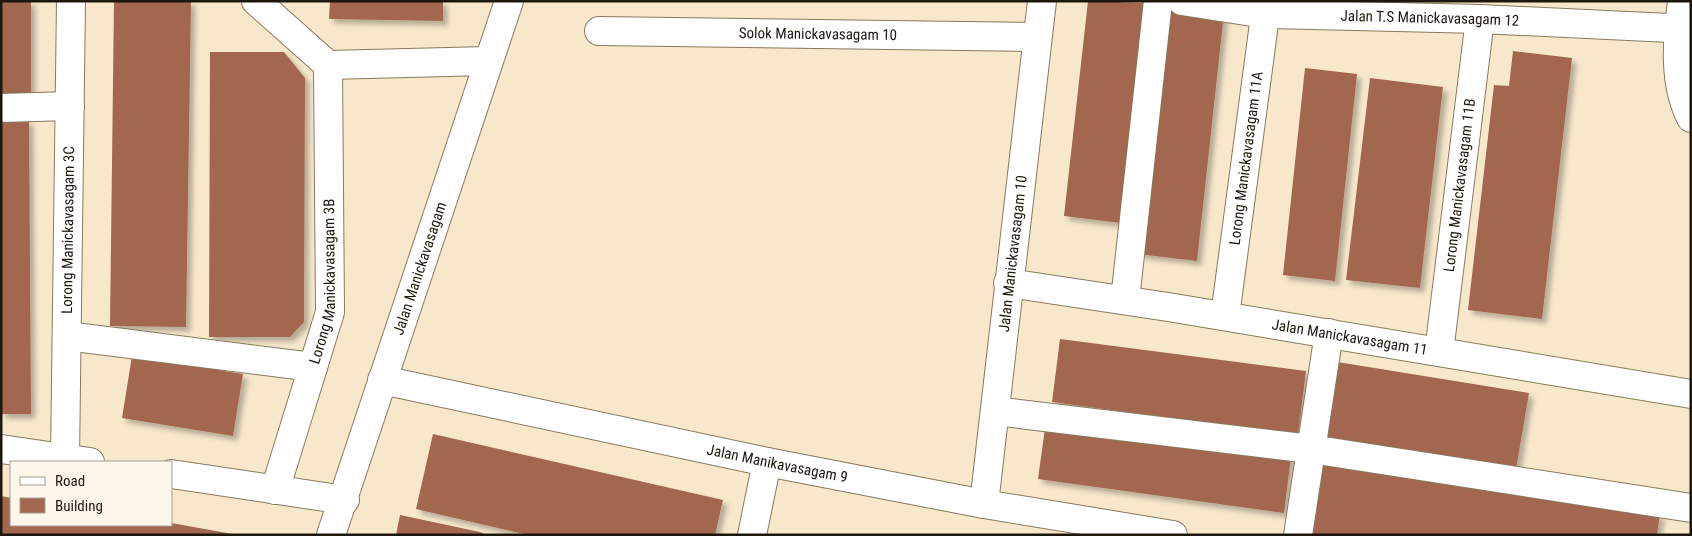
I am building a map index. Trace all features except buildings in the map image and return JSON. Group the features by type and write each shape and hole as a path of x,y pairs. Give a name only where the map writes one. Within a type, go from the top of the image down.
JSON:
{"street":[{"name":"Lorong Manickavasagam 3C","path":"71,1 67,336 78,460"},
{"path":"256,1 328,65 488,61"},
{"name":"Jalan Manickavasagam","path":"332,535 508,1"},
{"name":"Jalan Manickavasagam 10","path":"984,504 1008,282 1042,1"},
{"path":"1125,300 1158,1"},
{"name":"Jalan T.S Manickavasagam 12","path":"1182,1 1480,19 1684,19"},
{"name":"Lorong Manickavasagam 11A","path":"1225,316 1266,7"},
{"name":"Lorong Manickavasagam 11B","path":"1439,352 1480,19"},
{"path":"1684,19 1678,70 1682,101 1691,118"},
{"name":"Solok Manickavasagam 10","path":"599,31 1037,37"},
{"name":"Lorong Manickavasagam 3B","path":"275,490 330,312 328,65"},
{"path":"1,108 70,106"},
{"name":"Jalan Manickavasagam 11","path":"1008,282 1329,333 1691,394"},
{"path":"1298,535 1329,333"},
{"path":"67,336 313,367"},
{"name":"Jalan Manikavasagam 9","path":"382,380 768,462 984,504 1046,525 1173,535"},
{"path":"995,411 1311,449 1691,508"},
{"path":"1,449 78,460"},
{"path":"752,535 768,462"},
{"path":"172,474 344,500"}]}
